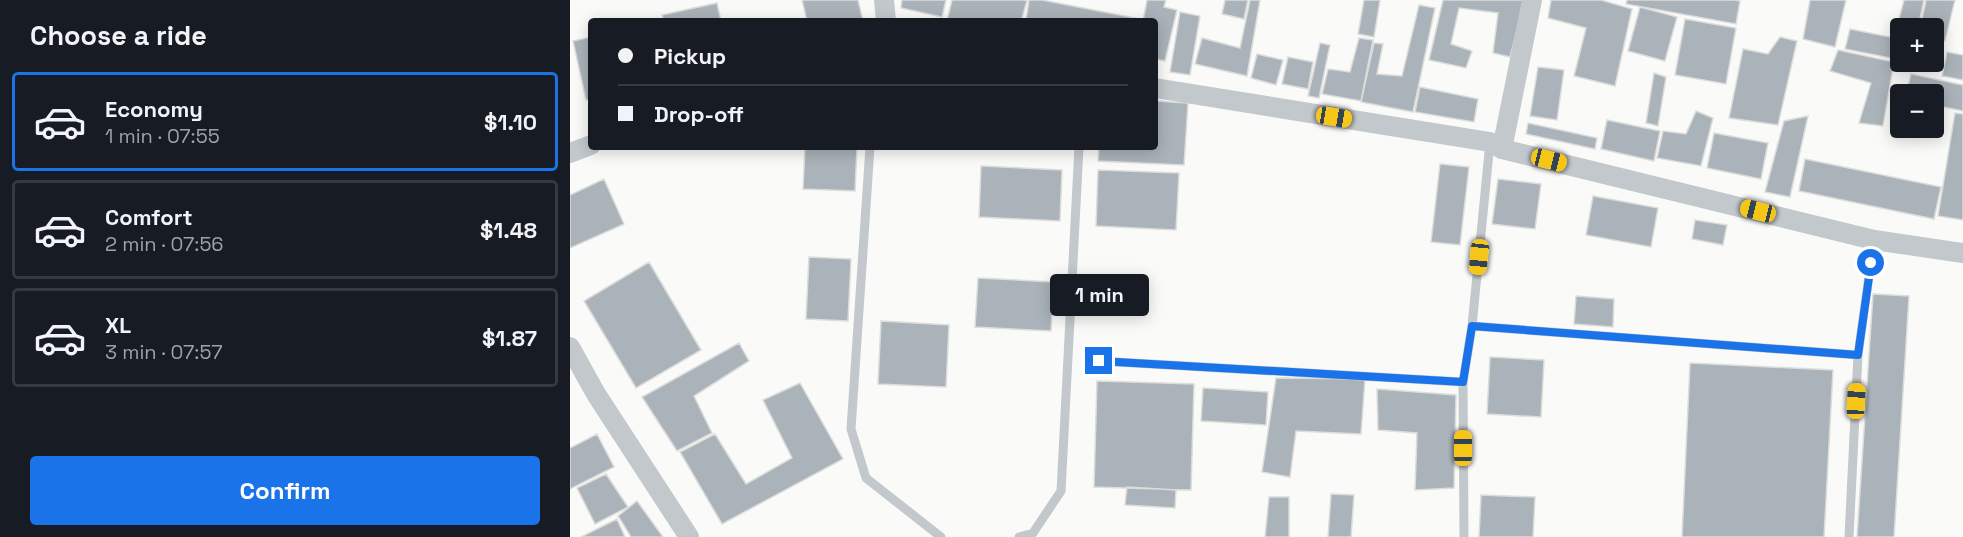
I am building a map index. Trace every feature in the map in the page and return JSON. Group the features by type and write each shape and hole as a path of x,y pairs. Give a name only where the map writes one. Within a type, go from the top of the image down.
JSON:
{"street":[{"path":"884,0 886,18"},
{"path":"1496,145 1532,0"},
{"path":"1158,89 1496,145 1874,240 1963,253"},
{"path":"570,153 588,146"},
{"path":"570,347 596,394 689,537"}],"lane":[{"path":"1464,537 1463,382 1496,145"},
{"path":"870,150 851,429 866,478 941,537"},
{"path":"1019,537 1033,532 1060,491 1079,150"},
{"path":"1849,537 1858,355 1874,240"},
{"path":"1472,326 1858,355"},
{"path":"1099,361 1463,382"}],"building":[{"path":"802,0 858,0 862,18 806,18"},
{"path":"902,0 946,0 942,17 901,8"},
{"path":"952,0 1027,1 1022,18 948,18"},
{"path":"1029,0 1042,0 1135,18 1026,18"},
{"path":"1147,0 1166,0 1164,7 1177,10 1165,61 1158,60 1158,18 1144,18"},
{"path":"1225,0 1248,0 1244,19 1222,14"},
{"path":"1250,0 1260,0 1247,76 1195,64 1202,38 1240,48"},
{"path":"1364,0 1380,0 1374,37 1358,34"},
{"path":"1443,0 1525,0 1510,57 1493,53 1498,13 1459,8 1451,44 1472,51 1466,68 1429,60"},
{"path":"1551,0 1601,0 1632,9 1615,86 1574,76 1586,28 1548,18"},
{"path":"1627,0 1740,1 1736,24 1626,4"},
{"path":"1810,0 1846,0 1835,47 1803,39"},
{"path":"1904,0 1924,0 1920,18 1899,18"},
{"path":"1926,0 1955,0 1945,41 1944,18 1922,18"},
{"path":"717,3 720,18 663,18 662,15"},
{"path":"1419,5 1435,8 1413,112 1361,102 1374,43 1383,44 1377,74 1402,76"},
{"path":"1640,7 1677,17 1665,61 1628,51"},
{"path":"1180,12 1200,16 1190,75 1170,72"},
{"path":"1685,19 1736,28 1726,84 1675,75"},
{"path":"1850,29 1890,37 1890,58 1845,49"},
{"path":"1780,37 1797,41 1778,125 1729,118 1743,49 1768,54"},
{"path":"588,38 588,100 586,100 573,41"},
{"path":"1359,38 1373,40 1361,101 1322,94 1328,69 1350,72"},
{"path":"1320,43 1330,45 1319,98 1308,96"},
{"path":"1838,50 1890,61 1890,72 1892,72 1883,126 1859,123 1871,83 1830,71"},
{"path":"1947,52 1963,55 1963,80 1942,76"},
{"path":"1257,54 1283,60 1276,85 1251,78"},
{"path":"1288,57 1313,62 1308,89 1282,84"},
{"path":"1538,67 1564,70 1557,120 1530,116"},
{"path":"1654,73 1666,77 1658,126 1646,123"},
{"path":"1911,74 1963,85 1963,111 1944,107 1944,84 1908,84"},
{"path":"1420,87 1478,99 1474,122 1415,112"},
{"path":"1158,101 1188,103 1184,165 1098,161 1099,150 1158,150"},
{"path":"1696,111 1713,118 1701,166 1657,158 1663,131 1686,134"},
{"path":"1955,113 1963,114 1963,220 1938,216"},
{"path":"1808,116 1790,197 1765,192 1784,121"},
{"path":"1607,120 1660,131 1654,161 1601,149"},
{"path":"1528,123 1597,138 1595,149 1526,134"},
{"path":"1714,133 1768,143 1761,179 1707,168"},
{"path":"805,150 857,150 855,191 803,189"},
{"path":"1805,159 1941,187 1934,219 1799,191"},
{"path":"1440,164 1469,167 1460,245 1431,242"},
{"path":"981,166 1062,170 1060,221 979,217"},
{"path":"1098,170 1179,173 1176,230 1096,226"},
{"path":"604,179 624,224 570,248 570,195"},
{"path":"1498,179 1541,184 1535,229 1492,224"},
{"path":"1593,196 1658,208 1651,247 1586,235"},
{"path":"1695,220 1727,225 1723,245 1692,239"},
{"path":"809,257 851,259 848,321 806,319"},
{"path":"649,262 701,350 636,388 584,301"},
{"path":"978,278 1054,282 1051,331 975,327"},
{"path":"1873,294 1909,296 1894,537 1857,537"},
{"path":"1576,296 1614,299 1613,327 1574,324"},
{"path":"881,321 949,325 946,387 878,384"},
{"path":"739,343 749,361 694,396 712,433 677,451 642,397"},
{"path":"1490,357 1544,360 1541,417 1487,414"},
{"path":"1690,363 1833,370 1824,537 1682,537"},
{"path":"1276,378 1365,379 1361,434 1296,431 1290,477 1262,472"},
{"path":"1097,381 1194,384 1191,490 1094,487"},
{"path":"800,383 843,459 722,524 680,452 715,434 746,484 792,458 763,400"},
{"path":"1203,388 1268,392 1266,425 1201,421"},
{"path":"1377,389 1456,395 1454,488 1415,490 1417,433 1378,430"},
{"path":"597,434 614,467 570,489 570,448"},
{"path":"606,474 628,507 595,524 577,488"},
{"path":"1127,487 1176,490 1175,508 1125,505"},
{"path":"1331,494 1354,495 1351,537 1328,537"},
{"path":"1481,495 1535,497 1533,537 1479,537"},
{"path":"1269,497 1289,497 1289,537 1265,537"},
{"path":"637,501 663,537 631,537 618,516"},
{"path":"617,519 625,537 581,537"}],"route":[{"path":"1099,361 1463,382 1472,326 1858,355 1871,263"}]}
